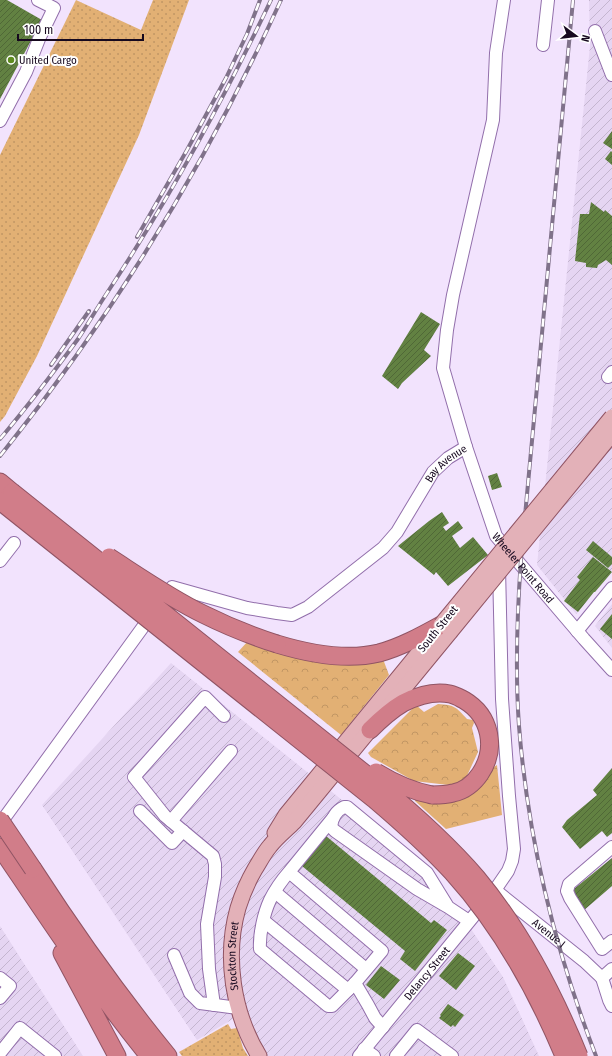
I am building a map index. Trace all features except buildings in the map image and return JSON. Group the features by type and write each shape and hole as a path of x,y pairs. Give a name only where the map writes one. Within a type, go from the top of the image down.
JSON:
{"highway":[{"path":"4,492 179,601 226,625 277,644 299,650 333,656 345,657 368,655 379,653 445,629"},
{"path":"4,492 296,718 413,813 446,844 477,878 504,914 529,952 550,991 579,1056"},
{"path":"4,492 374,799 431,850 471,894 507,943 536,996 564,1056"},
{"path":"296,718 385,777 413,790 432,795 455,793 468,787 484,768 489,755 490,742 485,721 480,713 471,704 451,694 426,695 402,704 370,730"},
{"path":"0,820 117,1056"},
{"path":"0,846 63,915 103,972 168,1056"},
{"path":"29,876 91,979 149,1056"}],"main road":[{"name":"South Street","path":"270,845 294,822 370,730 445,629 612,417"},
{"name":"South Street","path":"250,879 286,815 612,434"},
{"name":"Stockton Street","path":"250,879 238,908 233,938 232,968 238,1008 259,1056"}],"street":[{"path":"0,122 26,72 39,39 54,8 38,0"},
{"name":"Bay Avenue","path":"0,824 172,587 247,608 292,615 308,607 383,548 397,532 433,472 448,458 466,447 443,368 453,294 493,120 496,53 504,0"},
{"path":"543,44 548,0"},
{"path":"595,31 612,75"},
{"name":"Wheeler Point Road","path":"466,447 496,536 612,670"},
{"name":"Delancy Street","path":"366,1054 382,1027 495,890 512,861 514,849 502,699 500,576 496,536"},
{"path":"0,561 14,543"},
{"path":"577,631 612,588"},
{"path":"214,1005 209,969 207,924 216,864 213,856 165,816 134,777 205,698 224,716"},
{"path":"172,821 231,751"},
{"path":"448,907 427,873 348,807 344,807 336,812 331,826 335,831 417,889 469,921"},
{"path":"140,811 172,843 183,831"},
{"path":"289,872 382,951 332,1006 328,1006 260,949 260,944 270,900 283,879 333,818"},
{"path":"602,949 567,891 570,884 612,848"},
{"name":"Avenue I","path":"495,890 602,978"},
{"path":"275,892 366,969"},
{"path":"264,921 351,986 368,1005 382,1027"},
{"path":"589,966 602,949 612,941"},
{"path":"174,955 190,993 200,1003 238,1008"},
{"path":"612,969 602,978 612,1006"},
{"path":"0,978 10,986 0,998"},
{"path":"0,1053 20,1028 55,1056"},
{"path":"396,1056 416,1030 452,1056"}],"shaded area":[{"path":"589,0 612,0 612,570 576,614 537,565 590,46"},
{"path":"612,604 612,648 595,626"},
{"path":"171,663 357,812 429,878 471,929 503,977 539,1056 261,1056 238,1016 197,1040 42,805"},
{"path":"0,926 83,1056 0,1056"}],"green space":[{"path":"76,0 141,30 153,0 189,0 139,135 37,356 5,416 0,422 0,155"},
{"path":"248,641 383,659 389,675 341,735 238,652"},
{"path":"438,704 455,707 467,719 473,720 474,723 472,728 478,752 465,780 457,786 414,781 371,757 368,753 416,705 424,712"},
{"path":"497,765 502,815 446,829 415,801 415,799 442,804 461,798"},
{"path":"228,1024 231,1029 237,1028 243,1048 248,1056 182,1056 179,1052"}],"railway":[{"path":"137,237 226,78 247,34 260,0"},
{"path":"0,439 40,390 78,339 130,258 194,149 234,75 271,0"},
{"path":"0,456 81,349 119,294 155,237 222,120 281,0"},
{"path":"573,0 521,559 517,685 523,769 537,853 556,935 581,1016 596,1056"},
{"path":"51,365 89,311"}],"place":[{"name":"United Cargo","path":"11,60"}]}
